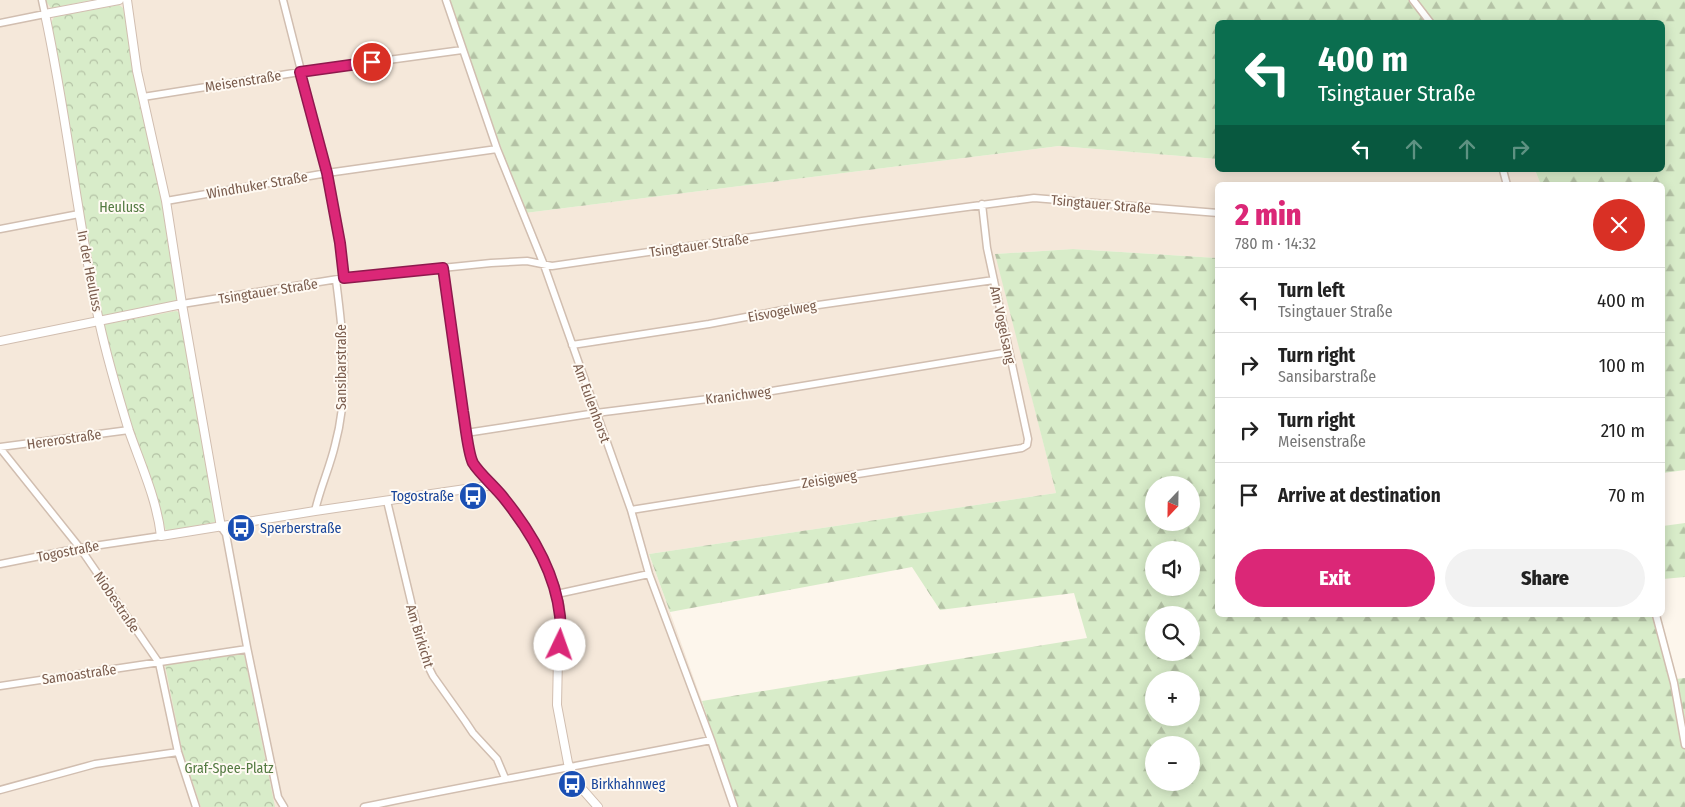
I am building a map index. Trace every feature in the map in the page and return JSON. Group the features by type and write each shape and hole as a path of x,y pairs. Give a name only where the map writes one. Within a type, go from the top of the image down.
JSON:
{"street":[{"name":"In der Heuluss","path":"42,0 55,63 79,214 99,322 129,430 160,524 161,536"},
{"path":"0,23 119,0"},
{"path":"127,0 131,34 143,97 166,201 221,526 226,534 278,797 284,807"},
{"path":"283,0 327,173 340,243 344,278"},
{"name":"Am Eulenhorst","path":"446,0 497,149 544,265 631,510 649,574 734,807"},
{"path":"1413,0 1428,20"},
{"name":"Meisenstraße","path":"143,97 300,72 462,50"},
{"name":"Windhuker Straße","path":"166,201 327,173 497,149"},
{"name":"Tsingtauer Straße","path":"182,304 344,278 491,262 527,261 552,266 1034,198 1215,213"},
{"name":"Am Vogelsang","path":"982,204 987,248 1028,439 1027,445"},
{"path":"0,229 79,214"},
{"path":"443,268 466,433 472,463 493,485 527,530 552,577 561,621 557,705 569,768 576,782 598,807"},
{"name":"Sansibarstraße","path":"315,511 320,489 336,444 343,402 343,349 336,280"},
{"name":"Eisvogelweg","path":"572,345 701,326 783,310 994,280"},
{"path":"0,342 182,304"},
{"name":"Kranichweg","path":"466,433 596,413 772,391 1009,352"},
{"name":"Hererostraße","path":"0,448 129,430"},
{"name":"Zeisigweg","path":"631,510 1022,448 1027,445"},
{"name":"Niobestraße","path":"0,448 80,548 159,663"},
{"name":"Togostraße","path":"0,564 80,548 493,485"},
{"name":"Am Birkicht","path":"387,501 424,660 469,727 497,759 505,778"},
{"path":"557,594 649,574"},
{"path":"1656,617 1674,683 1685,745"},
{"path":"196,807 178,752 159,663 248,649"},
{"name":"Samoastraße","path":"0,686 159,663"},
{"path":"364,807 505,778 569,768 711,740"},
{"path":"0,790 95,764 178,752"}],"shaded area":[{"path":"0,0 450,0 465,49 525,213 1059,146 1215,159 1215,172 1536,172 1540,182 1215,182 1215,258 1073,249 996,254 1056,493 649,554 702,701 735,807 0,807"}],"green space":[{"path":"45,0 92,0 51,8"},
{"path":"450,0 1685,0 1685,470 1665,473 1665,182 1540,182 1536,172 1665,172 1665,20 1215,20 1215,159 1059,146 525,213 465,49"},
{"name":"Heuluss","path":"119,5 123,8 162,201 178,297 176,302 102,316 82,214 51,23 54,17"},
{"path":"1073,249 1215,258 1215,617 1660,617 1676,679 1685,678 1685,807 735,807 702,701 1087,638 1074,593 940,610 912,567 670,612 649,554 1056,493 995,254"},
{"path":"176,311 181,313 216,522 166,531 149,474 131,426 104,326 106,324"},
{"path":"1685,523 1685,577 1665,579 1665,526"},
{"name":"Graf-Spee-Platz","path":"244,654 275,807 201,807 182,750 165,665"}],"place":[{"name":"Togostraße","path":"473,496"},
{"name":"Sperberstraße","path":"241,528"},
{"name":"Birkhahnweg","path":"572,784"}],"route":[{"path":"372,62 300,72 327,173 340,243 344,278 443,268 466,433 472,463 502,495 516,514 527,530 552,577 560,607 560,645"}]}
